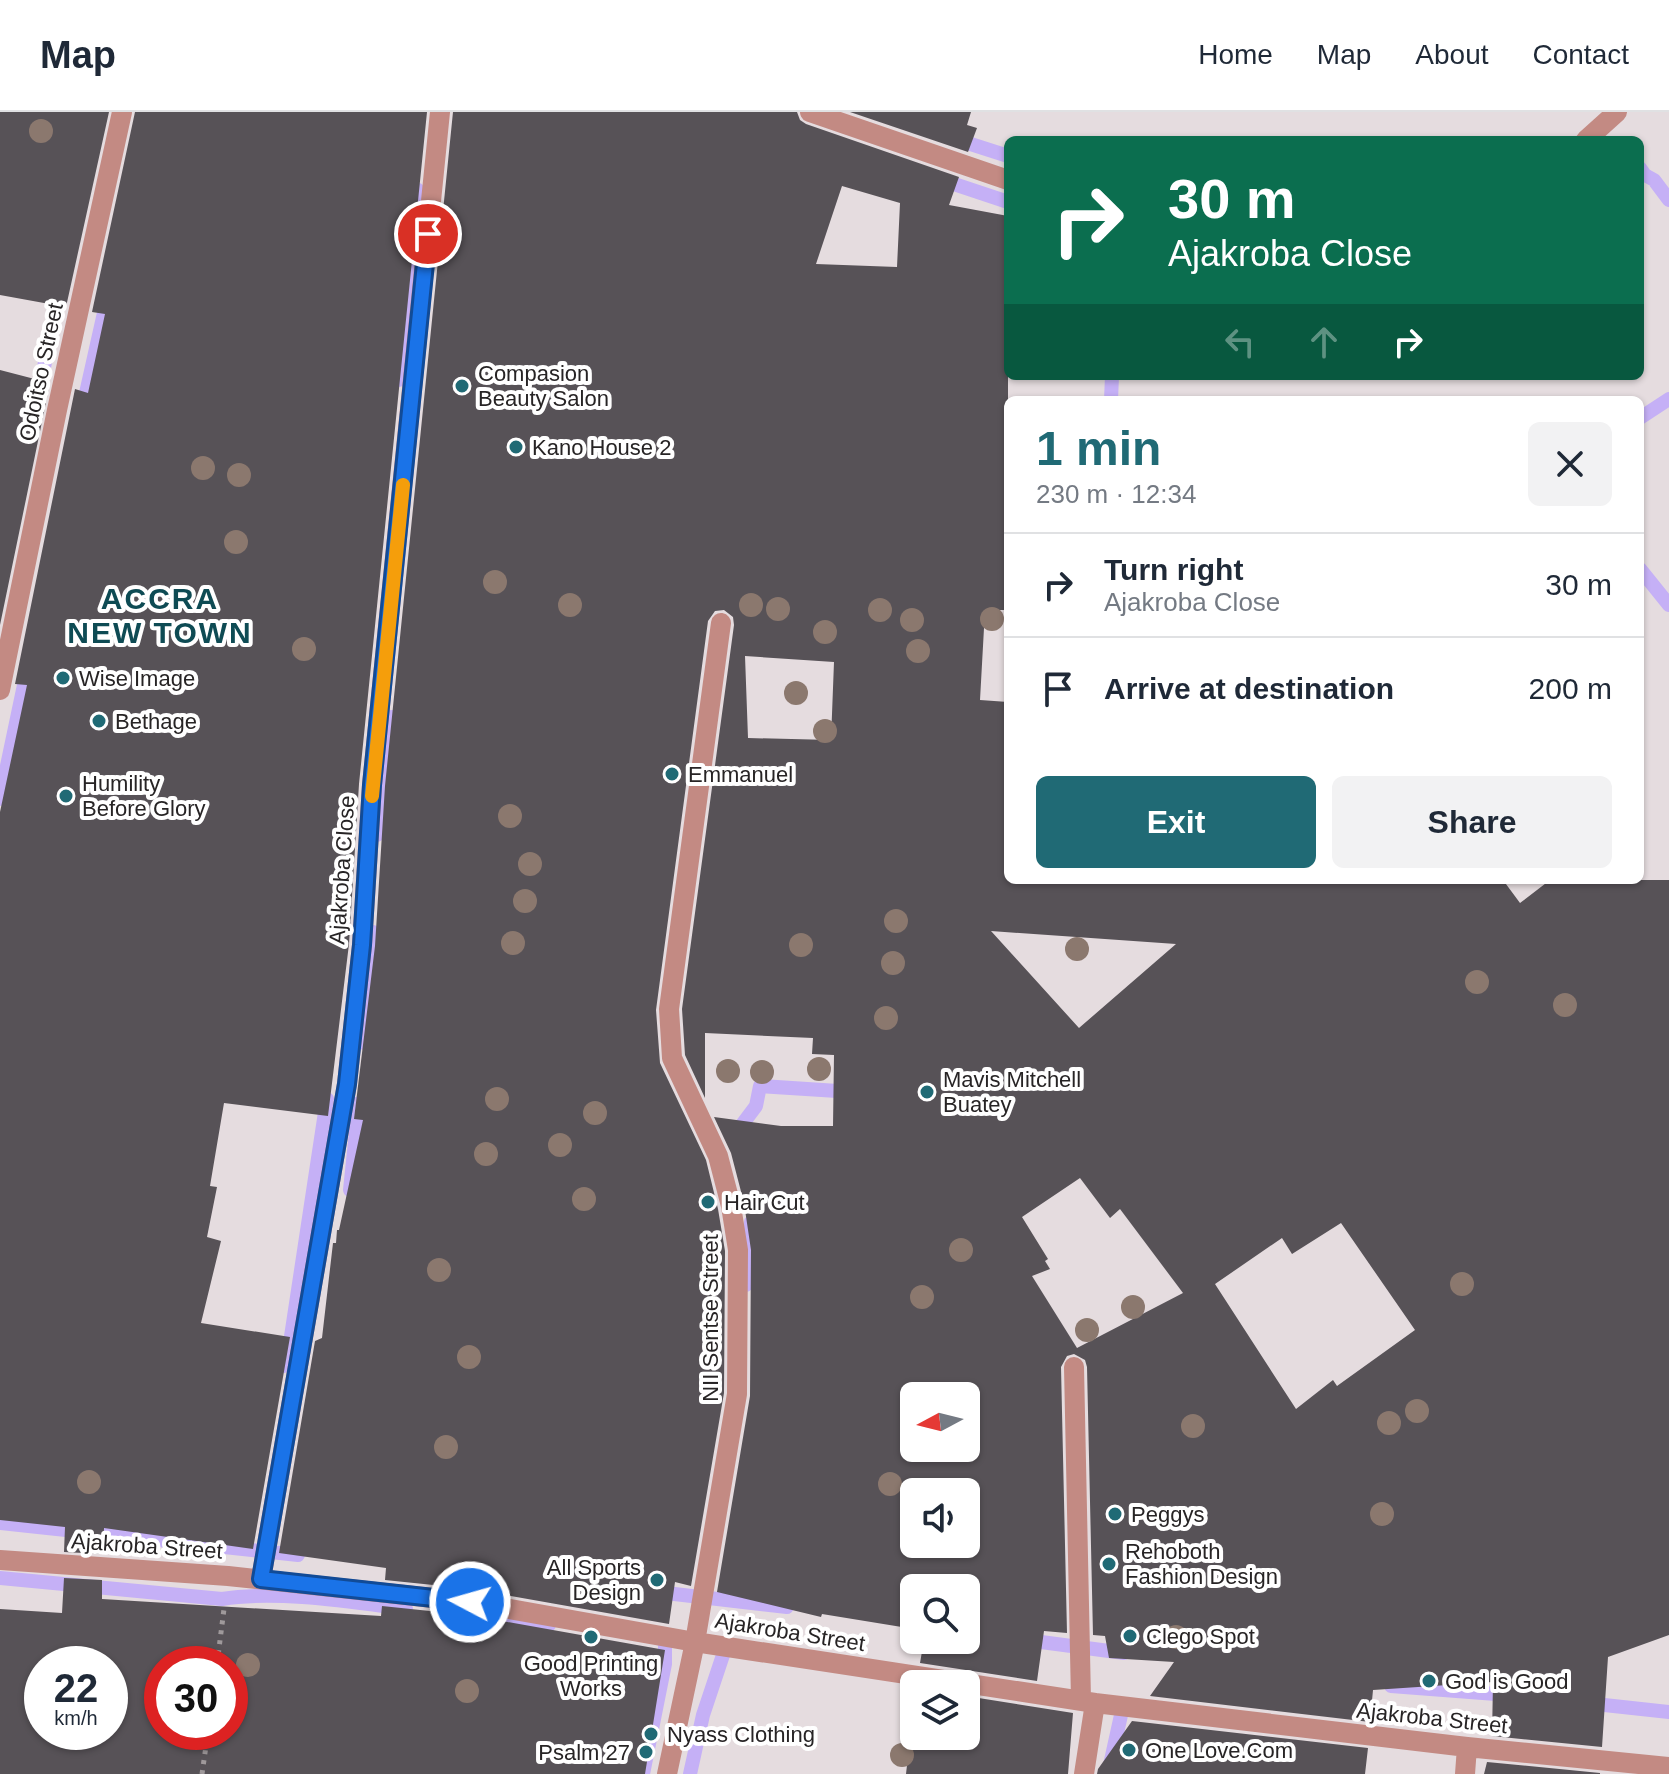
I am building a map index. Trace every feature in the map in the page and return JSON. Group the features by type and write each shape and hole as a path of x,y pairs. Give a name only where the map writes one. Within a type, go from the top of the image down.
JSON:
{"street":[{"name":"Odoitso Street","path":"0,690 122,112"},
{"name":"Ajakroba Close","path":"261,1579 347,1084 362,945 372,785 440,112"},
{"path":"810,112 1004,179"},
{"path":"1590,136 1617,112"},
{"name":"NII Sentse Street","path":"695,1642 737,1394 738,1250 718,1156 672,1058 669,1009 721,623"},
{"path":"1074,1367 1088,1702 1084,1774"},
{"name":"Ajakroba Street","path":"0,1560 228,1576 470,1602 695,1642 1088,1702 1467,1747 1669,1767"},
{"path":"667,1774 695,1642"},
{"path":"1465,1774 1467,1747"}],"path":[{"path":"219,1646 228,1576"},
{"path":"202,1774 205,1750"}],"building":[{"path":"0,112 109,112 66,307 0,295"},
{"path":"135,112 427,112 359,784 349,944 328,1116 224,1103 210,1186 217,1187 207,1237 221,1241 201,1323 290,1337 253,1549 104,1528 103,1554 64,1552 65,1527 0,1520 0,812 27,685 15,684 75,389 88,393 105,314 92,312"},
{"path":"453,112 797,112 806,124 959,177 949,205 1004,215 1004,380 1008,380 1008,396 1004,396 1004,610 985,610 980,700 1004,702 1004,884 1506,884 1520,903 1545,884 1644,884 1644,880 1669,880 1669,1635 1608,1657 1602,1747 1492,1736 1493,1682 1373,1690 1370,1722 1150,1696 1174,1662 1109,1658 1105,1636 1093,1635 1087,1367 1085,1360 1074,1354 1067,1356 1061,1367 1067,1633 1044,1631 1037,1681 920,1663 922,1654 980,1654 980,1574 900,1574 900,1627 822,1614 821,1617 717,1592 750,1396 751,1250 744,1203 731,1153 714,1117 781,1126 833,1126 834,1055 812,1054 813,1038 705,1033 705,1098 685,1055 682,1009 734,625 733,617 724,610 715,611 708,621 656,1010 660,1063 706,1160 725,1251 724,1393 691,1586 675,1582 669,1624 472,1589 385,1580 386,1568 279,1553 315,1341 322,1338 333,1243 336,1243 363,1120 354,1119 375,946 385,786","holes":["842,186 900,203 897,267 816,264","745,656 834,662 831,740 748,738","991,931 1176,944 1079,1028","1080,1178 1110,1218 1120,1209 1183,1293 1077,1348 1032,1276 1050,1269 1045,1261 1048,1259 1022,1217","1341,1223 1415,1330 1337,1386 1333,1380 1296,1409 1215,1284 1282,1238 1292,1254"]},
{"path":"850,112 971,112 967,125 977,128 968,152"},
{"path":"0,370 50,383 0,625"},
{"path":"64,1578 102,1580 102,1599 381,1616 382,1606 468,1615 665,1650 645,1774 0,1774 0,1609 62,1613"},
{"path":"980,1698 1073,1713 1068,1774 906,1774 909,1750 980,1750"},
{"path":"1132,1721 1368,1748 1365,1774 1097,1774"},
{"path":"1487,1762 1600,1773 1600,1774 1484,1774"}],"waterway":[{"path":"955,139 1004,155"},
{"path":"1644,174 1654,180 1669,200"},
{"path":"939,179 1004,201"},
{"path":"399,380 416,246 418,190"},
{"path":"38,397 60,288"},
{"path":"82,411 108,295"},
{"path":"1111,396 1112,380"},
{"path":"1644,415 1669,399"},
{"path":"1644,574 1669,605"},
{"path":"0,799 28,666"},
{"path":"377,835 392,717"},
{"path":"364,1043 373,932"},
{"path":"738,1139 741,1126 756,1106 760,1086 853,1092"},
{"path":"283,1366 290,1343 327,1099"},
{"path":"350,1190 359,1103"},
{"path":"746,1285 751,1222"},
{"path":"0,1523 298,1555"},
{"path":"0,1578 222,1599 289,1596 406,1609"},
{"path":"657,1592 787,1607"},
{"path":"462,1615 549,1625"},
{"path":"643,1774 665,1664 665,1639 657,1638"},
{"path":"1026,1640 1124,1653"},
{"path":"690,1774 703,1715 726,1646 732,1647"},
{"path":"1391,1686 1509,1695"},
{"path":"1586,1703 1669,1712"},
{"path":"1108,1774 1123,1706"}],"slow traffic":[{"path":"372,796 403,485"}],"place":[{"name":"Compasion Beauty Salon","path":"462,386"},
{"name":"Kano House 2","path":"516,447"},
{"name":"Wise Image","path":"63,678"},
{"name":"Bethage","path":"99,721"},
{"name":"Emmanuel","path":"672,774"},
{"name":"Humility Before Glory","path":"66,796"},
{"name":"Mavis Mitchell Buatey","path":"927,1092"},
{"name":"Hair Cut","path":"708,1202"},
{"name":"Peggys","path":"1115,1514"},
{"name":"Rehoboth Fashion Design","path":"1109,1564"},
{"name":"All Sports Design","path":"657,1580"},
{"name":"Clego Spot","path":"1130,1636"},
{"name":"Good Printing Works","path":"591,1637"},
{"name":"God is Good","path":"1429,1681"},
{"name":"Nyass Clothing","path":"651,1734"},
{"name":"One Love.Com","path":"1129,1750"},
{"name":"Psalm 27","path":"646,1752"}],"district":[{"name":"ACCRA NEW TOWN","path":"160,615"}],"route":[{"path":"428,234 372,785 362,945 347,1084 261,1579 470,1602"}]}
